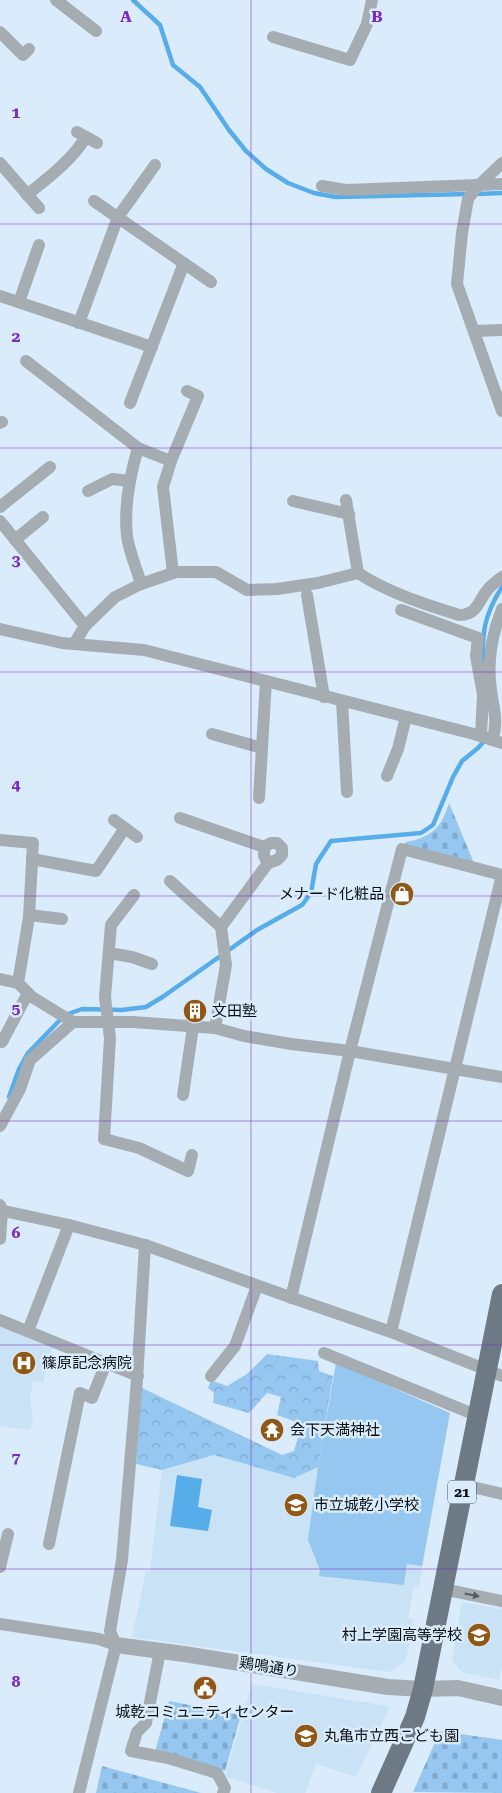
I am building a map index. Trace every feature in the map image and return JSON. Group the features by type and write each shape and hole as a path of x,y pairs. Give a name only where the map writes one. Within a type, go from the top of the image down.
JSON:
{"main road":[{"name":"21","path":"381,1793 415,1718 423,1689 478,1416 495,1373 502,1294"}],"street":[{"path":"56,0 95,26"},
{"path":"273,37 350,60 367,24 372,0"},
{"path":"2,27 23,55 30,48"},
{"path":"27,195 60,168 76,152 86,137"},
{"path":"0,163 39,208"},
{"path":"502,163 478,186 468,199 462,233 457,284 502,411"},
{"path":"79,323 118,217 141,175 155,165"},
{"path":"412,174 414,188"},
{"path":"341,189 344,176"},
{"path":"322,186 341,189 502,184"},
{"path":"94,201 211,282"},
{"path":"19,302 39,245"},
{"path":"130,403 184,263"},
{"path":"0,296 152,347"},
{"path":"474,331 502,330"},
{"path":"26,361 66,400 117,424 138,448 171,461"},
{"path":"173,573 163,487 171,461 198,396 187,391"},
{"path":"138,448 130,481 127,536 141,584"},
{"path":"0,507 50,467"},
{"path":"88,490 112,479 130,481"},
{"path":"292,500 349,514"},
{"path":"346,500 358,573"},
{"path":"15,540 42,517"},
{"path":"0,521 85,626"},
{"path":"74,644 85,626 115,598 141,584 173,573 216,572 247,590 277,589 318,583 358,573 372,582 416,601 459,615 466,615 472,612 480,603 488,588 502,577"},
{"path":"307,595 324,697"},
{"path":"492,740 496,718 489,665 502,609"},
{"path":"401,610 478,638 476,656 492,740"},
{"path":"0,629 74,644 144,650 492,740"},
{"path":"259,798 266,681"},
{"path":"342,701 346,792"},
{"path":"387,776 398,749 406,717"},
{"path":"212,734 262,748"},
{"path":"180,818 264,847 271,843 277,843 282,848 282,855 277,860 268,863 221,928"},
{"path":"32,859 96,870 119,824 137,837"},
{"path":"0,840 33,843 29,914 18,983"},
{"path":"264,847 264,856 268,863"},
{"path":"291,1298 350,1051 402,849 502,875 391,1332"},
{"path":"170,881 221,928 225,962 215,1028"},
{"path":"134,895 111,924 105,997 110,1038 104,1139 139,1148 188,1171 192,1155"},
{"path":"29,914 62,919"},
{"path":"109,953 132,957 152,964"},
{"path":"0,979 18,983 28,993 68,1019 108,1016 215,1028 263,1040 350,1051 502,1077"},
{"path":"2,1042 28,993"},
{"path":"0,1126 20,1089 30,1060 68,1019"},
{"path":"183,1095 193,1027"},
{"path":"0,1239 1,1209 144,1245 391,1332 495,1373"},
{"path":"28,1331 69,1225"},
{"path":"79,1793 116,1645 110,1631 122,1564 138,1376 144,1245"},
{"path":"211,1376 235,1346 257,1286"},
{"path":"0,1320 138,1376"},
{"path":"324,1352 478,1416"},
{"path":"48,1544 80,1393 92,1398 106,1363"},
{"path":"464,1485 502,1494"},
{"path":"0,1567 8,1534"},
{"path":"443,1589 502,1601"},
{"path":"0,1624 99,1639 116,1645"},
{"name":"鶏鳴通り","path":"116,1645 388,1687 458,1688 502,1698"},
{"path":"160,1651 146,1723 137,1732 131,1751 168,1758 218,1772 225,1788 224,1793"}],"shaded area":[{"name":"篠原記念病院","path":"0,1326 53,1346 43,1383 33,1381 30,1399 33,1419 30,1430 0,1426"},
{"name":"市立城乾小学校","path":"336,1363 450,1413 419,1587 414,1587 408,1618 413,1620 406,1661 389,1672 132,1637 146,1571 150,1571 162,1470 214,1455 294,1478 318,1467"},
{"path":"177,1475 202,1479 198,1507 212,1510 208,1531 170,1526"},
{"name":"村上学園高等学校","path":"462,1602 502,1609 502,1667 499,1680 462,1672 452,1660"},
{"name":"丸亀市立西こども園","path":"252,1684 388,1706 389,1709 356,1777 316,1764 305,1793 277,1793 225,1776"}],"green space":[{"path":"449,803 474,863 405,845 406,842 423,837 434,830 443,819"},
{"path":"267,1354 318,1361 319,1371 333,1376 318,1467 294,1478 214,1455 162,1470 136,1464 142,1388 282,1455 294,1451 302,1424 277,1415 281,1397 267,1393 249,1413 213,1403 214,1393 208,1388 211,1380 227,1386 247,1374"},
{"path":"336,1363 450,1413 422,1566 407,1564 404,1585 319,1576 320,1570 308,1540 318,1467"},
{"path":"169,1701 241,1715 225,1771 155,1752"},
{"path":"440,1731 502,1740 502,1793 413,1792"},
{"path":"102,1766 201,1793 96,1793"}],"waterway":[{"path":"133,0 160,25 173,65 200,87 229,130 246,151 266,169 288,183 314,193 336,197 468,194"},
{"path":"476,194 502,193"},
{"path":"484,668 483,645 485,626 491,607 502,587"},
{"path":"9,1097 19,1069 28,1053 68,1014 82,1009 122,1010 146,1007 257,930 302,905 311,893 316,864 331,841 421,833 433,825 453,777 462,761 486,739"}],"place":[{"name":"メナード化粧品","path":"402,894"},
{"name":"文田塾","path":"195,1011"},
{"name":"篠原記念病院","path":"24,1363"},
{"name":"会下天満神社","path":"272,1430"},
{"name":"市立城乾小学校","path":"296,1505"},
{"name":"村上学園高等学校","path":"479,1635"},
{"name":"城乾コミュニティセンター","path":"205,1688"},
{"name":"丸亀市立西こども園","path":"306,1736"}]}
